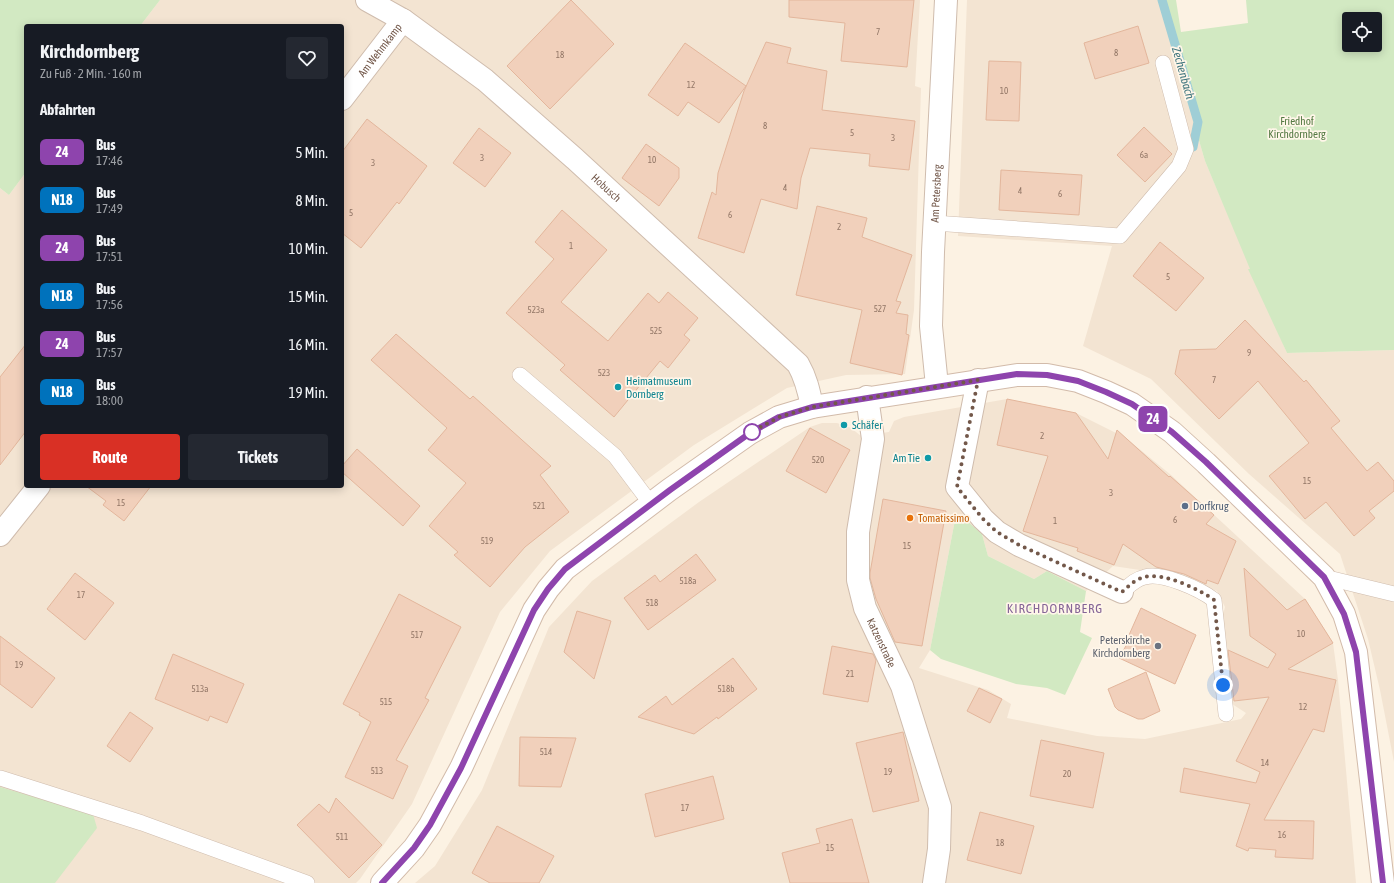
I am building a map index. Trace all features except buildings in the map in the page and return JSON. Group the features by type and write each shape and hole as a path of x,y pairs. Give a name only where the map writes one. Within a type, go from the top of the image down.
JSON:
{"street":[{"name":"Hobusch","path":"366,0 403,20 486,80 592,174 798,364 809,388 812,407"},
{"name":"Am Petersberg","path":"937,386 931,326 934,224 946,0"},
{"name":"Am Wehmkamp","path":"344,96 403,20"},
{"path":"382,883 414,848 430,825 461,768 534,610 548,589 565,569 651,504 750,433 779,417 812,407 867,397 1017,374 1047,375 1078,381 1132,404 1172,432 1206,462 1324,577 1344,614 1356,652 1384,883"},
{"path":"978,380 957,487 983,519 997,532 1019,545 1122,592"},
{"name":"Katzenstraße","path":"867,397 873,440 858,532 858,580 866,608 902,686 940,806 940,849 934,883"},
{"path":"0,535 37,488"}],"lane":[{"path":"934,224 1120,236 1179,166 1186,149 1163,63"},
{"path":"520,375 614,456 651,504"},
{"path":"1122,592 1133,582 1146,576 1162,576 1203,592 1214,600 1226,714"},
{"path":"1324,577 1394,594"},
{"path":"0,778 142,823 307,883"}],"shaded area":[{"path":"160,0 920,0 915,86 921,88 914,310 905,374 846,375 787,388 694,445 550,551 500,612 412,804 356,883 0,883 0,188 9,195 24,175 24,488 344,488 344,24 142,24"},
{"path":"967,0 1158,0 1205,161 1287,353 1394,350 1394,762 1368,639 1340,554 1249,474 1151,379 1083,346 1112,246 958,236"},
{"path":"1007,399 1076,413 1126,438 1171,475 1305,599 1333,643 1338,680 1356,883 415,883 435,866 482,790 549,627 592,581 699,502 810,427 822,423 837,423 851,428 861,436 889,432 894,421 904,417","holes":["955,520 982,534 988,556 1034,579 1047,571 1086,591 1113,566 1180,576 1217,591 1225,607 1221,622 1229,702 1246,713 1241,719 1145,739 1097,736 1007,718 1011,704 988,690 919,668 930,650"]}],"green space":[{"path":"0,0 160,0 142,24 24,24 24,175 9,195 0,188"},
{"name":"Friedhof Kirchdornberg","path":"1158,0 1176,0 1181,32 1248,23 1246,0 1394,0 1394,350 1287,353 1248,269 1250,269 1205,161"},
{"path":"955,520 968,522 982,534 988,556 1034,579 1047,571 1086,591 1080,632 1092,638 1065,695 1047,688 1016,684 941,659 930,650"},
{"path":"0,787 93,814 97,828 55,883 0,883"}],"waterway":[{"name":"Zechenbach","path":"1162,0 1198,122 1193,147"}],"bus line":[{"name":"24","path":"382,883 414,848 430,825 461,768 488,706 534,610 548,589 565,569 670,490 750,433 779,417 812,407 867,397 1017,374 1047,375 1078,381 1132,404 1172,432 1206,462 1324,577 1344,614 1356,652 1383,883"}],"place":[{"name":"Heimatmuseum Dornberg","path":"618,387"},
{"name":"Schäfer","path":"844,425"},
{"name":"Am Tie","path":"928,458"},
{"name":"Dorfkrug","path":"1185,506"},
{"name":"Tomatissimo","path":"910,518"},
{"name":"Peterskirche Kirchdornberg","path":"1158,646"}],"district":[{"name":"KIRCHDORNBERG","path":"1055,608"}],"route":[{"path":"752,432 750,433 779,417 812,407 978,380 957,487 983,519 997,532 1019,545 1122,592 1133,582 1146,576 1162,576 1203,592 1214,600 1223,685"}]}
